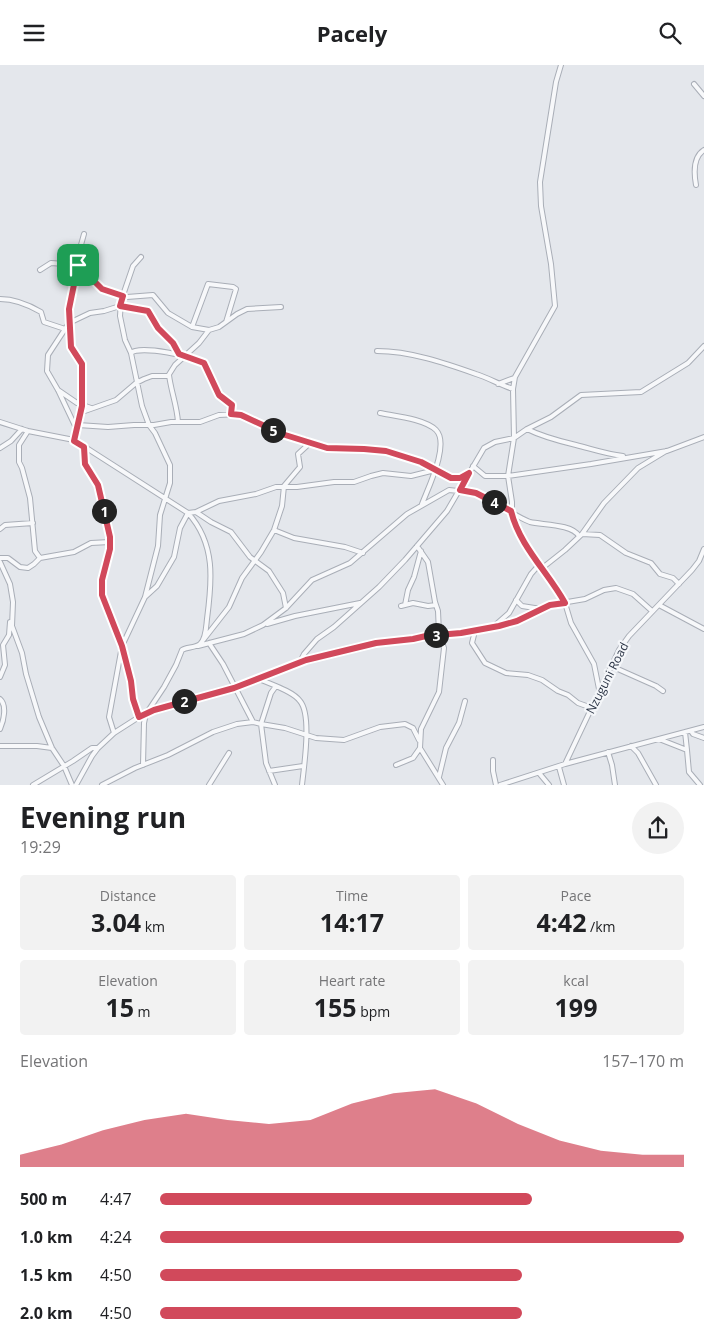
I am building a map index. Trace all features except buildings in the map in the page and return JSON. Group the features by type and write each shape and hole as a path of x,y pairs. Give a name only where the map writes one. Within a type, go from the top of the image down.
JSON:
{"street":[{"path":"561,65 556,82 540,182 541,206 551,264 554,305 515,377 512,389 514,438 508,476 512,512 523,540 565,603 571,623 594,664 599,689"},
{"path":"694,84 704,96"},
{"path":"696,185 694,171 696,161 701,151 704,150"},
{"path":"74,441 82,406 82,364 71,347 69,309 78,265 78,252 84,235"},
{"path":"114,733 109,717 122,647 145,597 158,545 160,515 170,486 170,465 155,433 149,425 136,383 131,353 120,323 120,306 133,264 141,257"},
{"path":"40,270 50,263 78,265 102,289 129,297 153,295 166,311 192,327 209,330 225,324 237,314 247,309 281,307"},
{"path":"192,327 206,285 209,283 236,289 225,324"},
{"path":"0,299 25,304 41,313 44,322 65,329"},
{"path":"77,429 48,374 46,365 48,355 70,323 90,313 120,306 148,311 158,328 182,355"},
{"path":"178,422 176,405 171,392 170,375 182,355 199,343 209,330"},
{"path":"300,662 317,639 334,627 379,587 417,546 447,511 484,448 495,442 514,438 526,429 551,417 581,395 641,392 688,363 704,346"},
{"path":"131,353 134,350 141,349 182,355 204,363 219,395 232,405 231,414"},
{"path":"377,351 396,351 410,354 475,374 512,389"},
{"path":"81,412 116,400 136,383 150,377 167,377 170,375"},
{"path":"498,384 515,377"},
{"path":"58,390 82,406 91,408"},
{"path":"380,413 418,421 436,430 440,447 435,470 422,504"},
{"path":"65,437 77,429 204,421 219,415 231,414 241,415 282,434 330,449 386,451 411,458 451,478 460,478 469,473"},
{"path":"0,422 28,431 65,437 74,441 188,513 197,523 204,537 210,567 212,585 204,639"},
{"path":"0,448 7,444 22,429"},
{"path":"526,429 541,436 597,452 626,457"},
{"path":"28,431 19,445 19,462 29,492 35,551 36,555 40,558"},
{"path":"492,627 509,613 531,574 565,550 580,535 604,503 638,468 667,451 704,437"},
{"path":"198,646 226,611 242,578 274,530 282,506 284,487 300,467 298,454 311,442"},
{"path":"84,447 85,464 98,485 110,542 101,589 126,660 133,699 139,717"},
{"path":"473,466 485,475 508,476 667,451"},
{"path":"145,597 157,586 174,557 180,528 188,513 219,501 256,494 276,487 354,482 383,473 411,476 435,470"},
{"path":"143,765 146,713 164,687 182,650 248,633 263,625 286,608 312,580 340,569 363,553 403,517 422,504 449,490 476,493 530,521 546,523 574,531 580,535 600,535 626,553 651,563 660,574 673,578 679,584"},
{"path":"196,511 211,522 231,532 255,561 272,574 283,593 286,608"},
{"path":"0,529 5,525 32,523"},
{"path":"274,530 294,538 345,547 363,553"},
{"path":"0,558 8,558 20,567 25,568 34,564 40,558 74,552 92,543 110,542"},
{"path":"417,546 428,562 438,611 440,635 444,648 441,683 431,710 421,729 420,748 443,785"},
{"name":"Nzuguni Road","path":"565,764 619,650 629,636 699,561 704,549"},
{"path":"421,551 403,606 414,603 428,606 436,605"},
{"path":"0,562 13,596 12,628 22,653 26,674 39,717 52,748 64,767 72,785"},
{"path":"76,785 98,749 114,733 146,713 234,688 300,662 376,643 475,631 492,627 517,621 554,604 585,599 604,590 620,588 633,594 652,611"},
{"path":"516,600 522,605 541,609"},
{"path":"263,625 295,616 360,603"},
{"path":"659,605 704,629"},
{"path":"0,677 5,665 3,645 9,635 12,620"},
{"path":"475,631 472,643 485,663 506,673 528,675 542,680 578,703 592,708"},
{"path":"209,643 253,722"},
{"path":"611,666 663,691"},
{"path":"259,679 298,698 305,710 307,736 302,785"},
{"path":"275,785 266,763 261,724 271,693 276,686"},
{"path":"0,699 4,704 3,720 0,729"},
{"path":"439,777 446,748 459,723 465,701"},
{"path":"102,785 168,755 212,731 237,724 253,722 307,736 347,739 380,727 404,724 413,728 420,741"},
{"path":"493,760 493,771 498,785 565,764 704,727"},
{"path":"691,731 693,734 704,738"},
{"path":"685,732 688,772 700,785"},
{"path":"659,739 687,750"},
{"path":"0,746 52,748"},
{"path":"631,746 638,753 656,785"},
{"path":"33,785 64,767 92,747 98,749"},
{"path":"396,765 410,759 420,748"},
{"path":"608,752 616,785"},
{"path":"209,785 229,753"},
{"path":"269,771 304,766"},
{"path":"559,767 564,785"},
{"path":"539,773 549,785"}],"route":[{"path":"78,265 102,289 123,296 120,306 146,309 158,328 173,343 179,354 204,363 219,395 231,403 233,408 231,414 241,415 282,434 330,449 386,451 421,462 451,478 460,478 469,473 460,490 476,493 511,511 523,540 565,603 550,605 532,615 499,626 461,633 422,636 400,641 376,643 306,660 234,688 154,710 139,717 133,699 131,681 122,646 101,589 110,549 106,517 98,485 85,464 84,447 74,441 82,406 82,364 71,347 69,309 78,265"}]}
